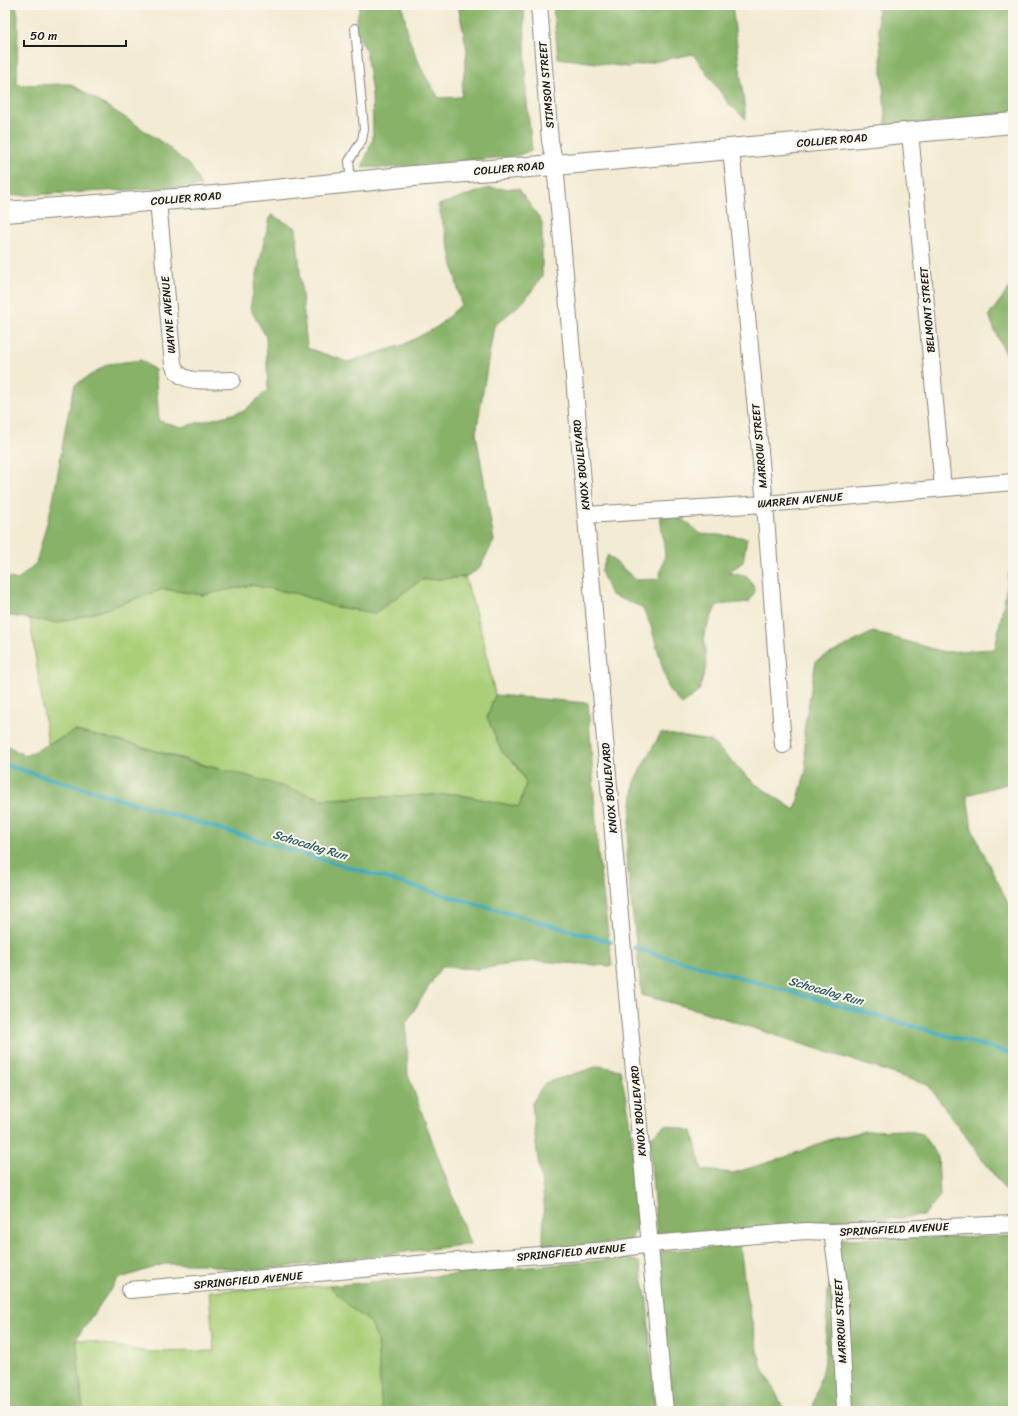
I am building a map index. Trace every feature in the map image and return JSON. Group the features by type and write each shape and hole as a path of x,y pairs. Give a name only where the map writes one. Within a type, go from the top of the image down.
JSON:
{"street":[{"name":"STIMSON STREET","path":"539,5 550,141 555,165"},
{"name":"COLLIER ROAD","path":"5,212 158,201 413,176 555,165 1013,123"},
{"name":"BELMONT STREET","path":"910,132 943,488"},
{"name":"MARROW STREET","path":"731,148 765,504 783,745"},
{"name":"KNOX BOULEVARD","path":"555,165 664,1411"},
{"name":"WAYNE AVENUE","path":"158,201 173,364 175,371 182,377 194,380 232,380"},
{"name":"WARREN AVENUE","path":"586,515 765,504 1013,482"},
{"name":"SPRINGFIELD AVENUE","path":"130,1290 417,1264 609,1250 650,1244 805,1231 832,1232 1013,1224"},
{"name":"MARROW STREET","path":"832,1232 839,1284 845,1411"}],"lane":[{"path":"351,183 349,160 362,140 364,129 355,28"}],"green space":[{"path":"5,5 16,5 18,15 17,85 71,84 129,120 167,146 192,168 201,186 9,196 5,190"},
{"path":"360,5 402,5 409,39 423,72 439,98 461,97 467,50 458,5 524,5 526,93 532,150 516,156 387,168 362,167 373,139 372,94 366,51 355,28"},
{"path":"553,5 732,5 746,119 729,104 693,54 628,67 558,58"},
{"path":"877,5 1013,5 1013,115 886,126"},
{"path":"489,188 519,189 542,222 542,277 524,301 494,326 476,433 494,541 479,569 465,577 421,580 375,613 331,606 298,594 251,585 203,595 164,589 100,611 57,623 5,615 5,577 18,580 36,563 53,501 67,419 75,385 108,364 141,360 155,370 159,421 182,427 244,411 268,390 266,337 250,308 271,215 296,228 307,348 348,362 403,345 437,327 461,305 450,250 438,205"},
{"path":"1013,282 1013,368 997,336 989,315"},
{"path":"660,516 672,516 684,520 701,534 747,538 743,562 728,573 748,577 755,591 749,602 717,605 704,634 706,667 699,691 682,705 669,690 651,626 642,607 611,595 601,571 608,555 636,580 659,579 665,555"},
{"path":"1013,554 1013,782 967,795 972,829 1013,914 1013,1194 1005,1190 928,1085 698,1010 642,995 626,855 635,779 661,733 711,741 754,783 795,810 806,771 804,730 816,661 873,632 944,652 995,649"},
{"path":"465,577 484,642 495,695 487,717 502,752 517,766 526,783 519,807 456,794 323,799 133,744 75,731 48,744 30,619 57,623 100,611 164,589 203,595 251,585 298,594 331,606 375,613 421,580"},
{"path":"495,695 588,703 598,853 612,966 534,961 478,969 441,967 406,1023 408,1075 470,1244 245,1272 204,1264 164,1264 118,1279 76,1339 83,1411 5,1411 5,744 25,756 75,731 133,744 190,762 245,775 323,799 456,794 519,807 526,783 517,766 502,752 487,717"},
{"path":"599,1066 620,1070 630,1118 639,1223 631,1240 553,1250 543,1243 544,1201 534,1130 532,1103 545,1083"},
{"path":"666,1125 692,1131 702,1170 733,1173 783,1158 828,1140 865,1131 905,1130 922,1134 938,1157 940,1196 923,1216 657,1236 649,1138"},
{"path":"1013,1236 1013,1411 812,1411 825,1358 828,1292 839,1239"},
{"path":"740,1245 746,1294 761,1364 784,1409 794,1411 673,1411 659,1252"},
{"path":"626,1258 639,1262 647,1300 655,1411 382,1411 377,1340 371,1323 350,1307 329,1286"},
{"path":"329,1286 350,1307 371,1323 377,1340 382,1411 83,1411 76,1339 147,1352 214,1351 209,1291"}],"waterway":[{"name":"Schocalog Run","path":"5,765 405,884 611,942"},
{"name":"Schocalog Run","path":"634,948 1013,1054"}]}
